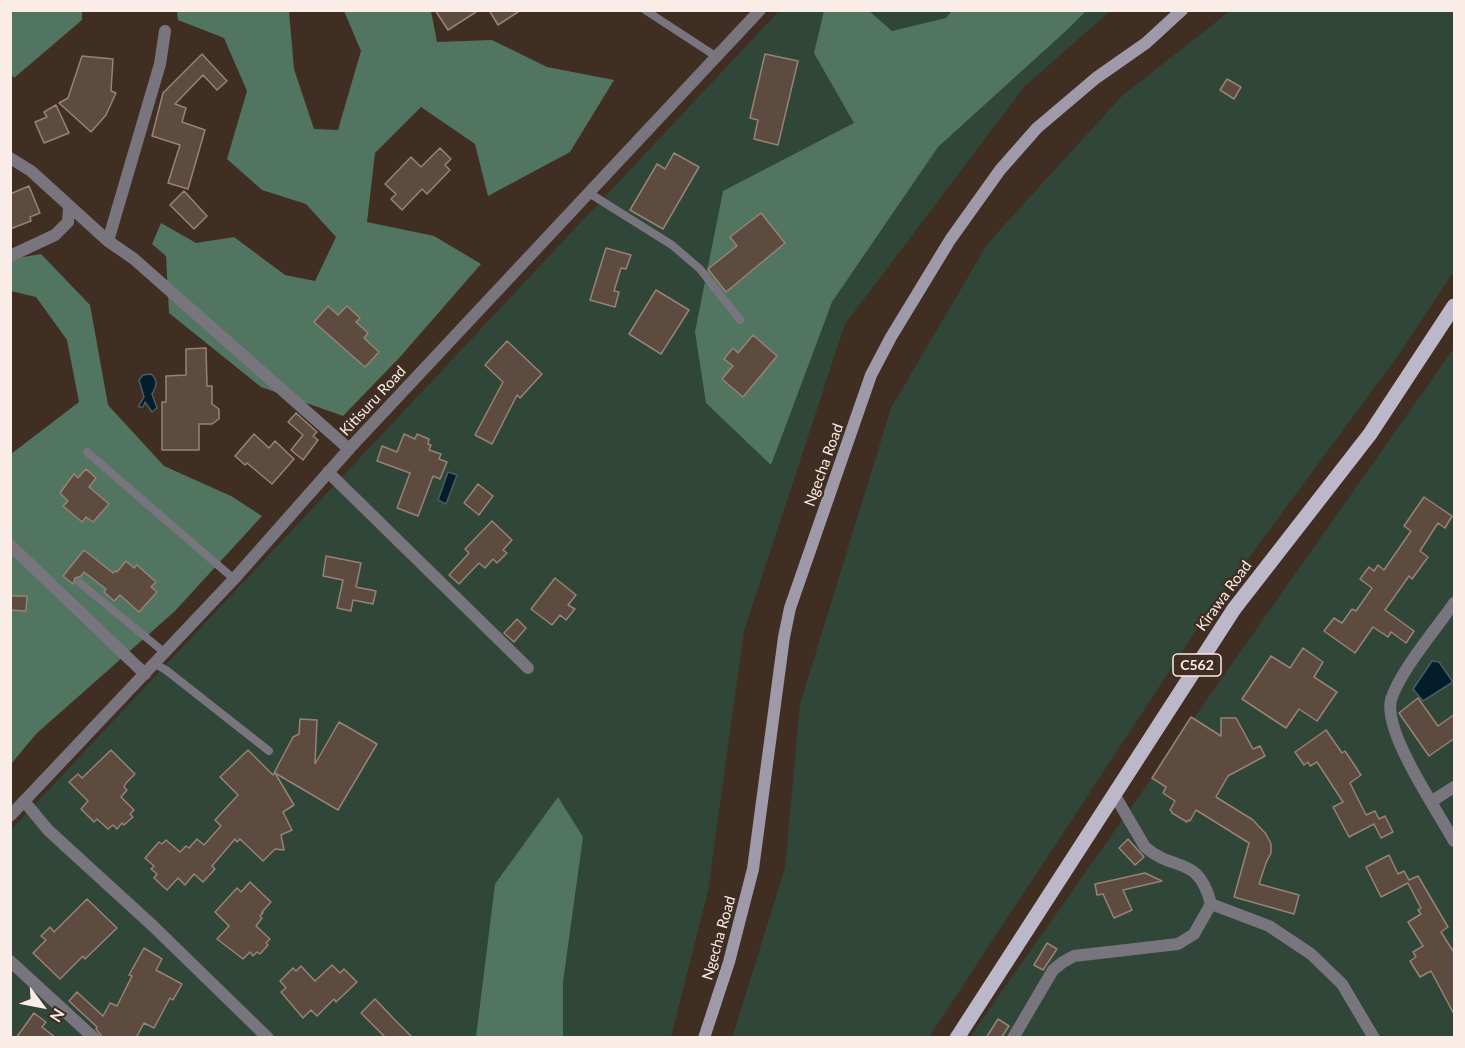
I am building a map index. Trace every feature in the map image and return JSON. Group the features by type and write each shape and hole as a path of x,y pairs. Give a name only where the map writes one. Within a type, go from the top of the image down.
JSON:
{"main road":[{"name":"Ngecha Road","path":"704,1038 729,962 753,869 784,637 790,608 872,375 891,337 950,240 1022,144 1065,103 1146,43 1182,10"},
{"name":"Kirawa Road","path":"957,1038 1233,609 1370,434 1455,306"}],"street":[{"name":"Kitisuru Road","path":"10,816 155,664 349,449 760,10"},
{"path":"108,241 160,64 165,32"},
{"path":"10,158 32,171 69,207 134,260 349,449"},
{"path":"10,256 55,235 68,222 69,207"},
{"path":"328,472 528,668"},
{"path":"10,544 145,674"},
{"path":"1455,603 1395,688 1391,701 1390,719 1398,741 1455,841"},
{"path":"1431,801 1455,787"},
{"path":"1114,794 1145,847 1169,861 1187,866 1203,882 1211,904 1269,926 1311,954 1342,984 1374,1038"},
{"path":"24,801 48,830 153,926 268,1038"},
{"path":"1013,1038 1053,970 1063,962 1074,956 1178,944 1194,934 1211,904"},
{"path":"10,961 94,1038"}],"lane":[{"path":"645,10 717,57"},
{"path":"589,193 679,251 700,269 740,320"},
{"path":"87,452 234,579"},
{"path":"79,582 165,653"},
{"path":"155,664 166,670 269,751"}],"green space":[{"path":"13,11 82,11 82,20 14,78 10,72 10,20"},
{"path":"177,11 289,11 294,69 314,129 338,130 361,51 344,11 431,11 437,42 492,40 547,67 614,80 570,152 488,196 475,144 421,107 375,153 367,222 434,236 481,264 400,357 343,416 261,387 169,313 166,256 152,244 161,223 196,243 234,237 285,275 315,281 336,237 306,204 262,190 227,159 247,91 224,38 178,20"},
{"path":"779,11 1110,11 1024,87 845,324 744,631 708,891 671,1037 11,1037 10,831"},
{"path":"824,11 869,11 892,31 946,18 952,11 1086,11 938,147 832,302 771,465 706,403 695,332 723,191 854,123 814,53"},
{"path":"1230,11 1454,11 1454,271 1400,353 1205,617 929,1037 732,1038 785,868 800,704 891,408 988,243 1122,96"},
{"path":"41,254 90,305 108,405 164,466 231,496 262,516 175,611 36,734 11,764 11,454 79,402 67,340 36,297 11,291 11,259"},
{"path":"1454,348 1454,1037 969,1038"},
{"path":"558,797 583,837 563,982 563,1037 476,1037 495,884"}],"water":[{"path":"151,374 156,381 152,394 157,408 152,412 145,402 143,407 139,407 144,397 139,380 143,375"},
{"path":"448,472 457,475 446,504 438,500"},
{"path":"1432,661 1439,662 1453,682 1423,701 1413,689"}],"building":[{"path":"435,10 479,10 448,30"},
{"path":"489,10 521,10 498,25"},
{"path":"202,54 227,81 217,90 203,75 175,104 186,108 182,122 205,130 188,189 168,183 180,145 152,136 163,93"},
{"path":"765,54 798,61 778,145 754,139 758,120 750,118"},
{"path":"82,56 113,59 111,91 116,93 106,115 91,132 59,103 68,98"},
{"path":"1227,79 1241,87 1234,99 1220,90"},
{"path":"56,105 69,133 44,143 35,122 47,117 44,112"},
{"path":"440,148 451,159 445,165 450,170 427,194 422,189 402,210 391,199 396,194 385,184 411,157 421,167"},
{"path":"674,153 699,167 663,229 630,210 657,164 665,169"},
{"path":"29,186 40,213 30,217 31,221 10,229 10,194"},
{"path":"184,191 207,216 194,229 170,205"},
{"path":"761,213 785,243 726,292 708,269 737,246 730,237"},
{"path":"606,248 631,255 626,269 621,268 614,291 619,292 615,307 590,300"},
{"path":"656,290 689,310 661,354 629,334"},
{"path":"328,306 338,315 347,306 360,318 356,322 368,333 364,338 379,352 365,367 314,322"},
{"path":"753,335 777,356 743,397 722,379 733,366 724,359 733,348 738,353"},
{"path":"507,341 542,374 520,398 517,395 492,444 475,435 503,382 485,365"},
{"path":"206,348 207,386 212,386 212,404 219,409 219,419 212,424 199,424 199,450 162,450 162,402 166,402 166,376 186,375 186,349"},
{"path":"296,413 317,432 313,436 318,440 303,460 291,450 303,435 288,422"},
{"path":"254,434 269,448 275,441 294,459 272,484 235,456"},
{"path":"404,434 415,439 417,434 429,439 428,444 431,445 429,450 441,454 439,459 447,462 440,479 433,476 418,516 397,508 410,473 377,461 382,446 397,452"},
{"path":"86,469 96,478 89,487 109,504 93,522 86,517 82,522 63,506 68,501 60,493 74,474 78,478"},
{"path":"478,484 493,496 479,515 464,503"},
{"path":"1424,497 1452,516 1445,528 1438,523 1420,551 1428,557 1412,579 1409,576 1385,610 1414,631 1406,643 1391,632 1388,637 1373,627 1355,653 1324,631 1334,618 1342,623 1352,609 1356,611 1372,588 1360,579 1369,567 1374,571 1378,565 1384,570 1411,531 1404,526"},
{"path":"492,521 512,540 503,550 507,553 497,563 493,559 485,568 479,563 459,584 449,575 469,553 465,549"},
{"path":"84,550 113,573 117,572 126,561 134,568 137,565 156,582 151,587 157,592 139,612 120,595 114,601 104,592 106,589 84,572 75,578 73,584 63,576"},
{"path":"326,556 361,563 356,587 376,591 373,604 353,600 351,611 337,608 343,580 323,576"},
{"path":"555,578 576,595 568,605 575,609 566,620 560,615 552,625 531,609"},
{"path":"10,596 27,596 26,611 10,610"},
{"path":"517,619 526,628 514,642 504,633"},
{"path":"1303,648 1323,662 1314,677 1337,692 1317,721 1299,709 1286,728 1242,699 1271,656 1290,668"},
{"path":"1418,698 1438,726 1455,714 1455,738 1429,756 1399,713"},
{"path":"1191,717 1221,736 1221,718 1236,718 1253,749 1260,746 1265,756 1228,776 1216,797 1253,820 1266,834 1271,844 1271,853 1259,884 1299,895 1294,914 1234,897 1249,843 1196,810 1187,822 1172,813 1170,810 1175,801 1163,793 1166,787 1152,778"},
{"path":"300,719 317,720 315,764 339,722 377,744 338,810 275,773 294,805 283,812 292,830 281,835 284,850 275,849 263,861 240,839 237,842 235,839 212,866 215,869 203,882 194,874 185,885 178,878 167,890 154,878 157,874 151,869 154,866 145,858 159,842 162,844 166,840 180,852 186,846 189,848 197,839 204,845 221,826 215,820 238,795 220,777 248,750 273,775 293,737 299,734"},
{"path":"1326,730 1342,753 1345,751 1361,775 1350,783 1366,815 1375,811 1379,819 1385,816 1393,832 1381,838 1374,824 1349,837 1333,807 1343,802 1317,762 1310,766 1308,762 1304,765 1295,752"},
{"path":"111,750 135,774 126,783 124,787 127,790 121,797 134,810 130,814 133,817 117,829 113,825 108,829 97,819 94,822 81,809 88,801 69,782 78,774 82,778"},
{"path":"1128,839 1144,857 1135,865 1119,848"},
{"path":"1389,855 1398,874 1404,871 1409,880 1418,876 1448,927 1441,932 1455,954 1455,1016 1431,971 1420,977 1410,961 1416,957 1413,952 1423,946 1408,922 1421,914 1418,910 1421,908 1408,883 1381,897 1366,867"},
{"path":"1145,873 1162,881 1123,890 1132,910 1114,918 1103,894 1097,895 1095,884"},
{"path":"250,882 271,902 262,912 260,916 262,918 256,926 270,939 260,954 257,952 253,956 250,952 243,959 217,939 229,926 215,912 237,888 241,892"},
{"path":"87,899 117,928 85,959 83,956 60,979 33,953 46,940 41,936 50,927 54,932"},
{"path":"1047,943 1057,949 1043,970 1034,965"},
{"path":"144,948 162,959 156,970 182,984 173,1000 170,998 154,1028 144,1023 136,1038 103,1038 96,1029 97,1027 69,1001 77,992 103,1016 110,1003 117,1006 132,976 129,975"},
{"path":"332,965 340,973 344,969 357,982 336,1002 334,999 317,1016 311,1010 303,1018 281,992 286,988 280,981 293,968 296,971 301,966 315,981"},
{"path":"375,999 413,1038 386,1038 361,1013"},
{"path":"34,1013 46,1022 42,1027 56,1038 16,1038"},
{"path":"998,1019 1009,1026 1001,1038 986,1038"}]}
